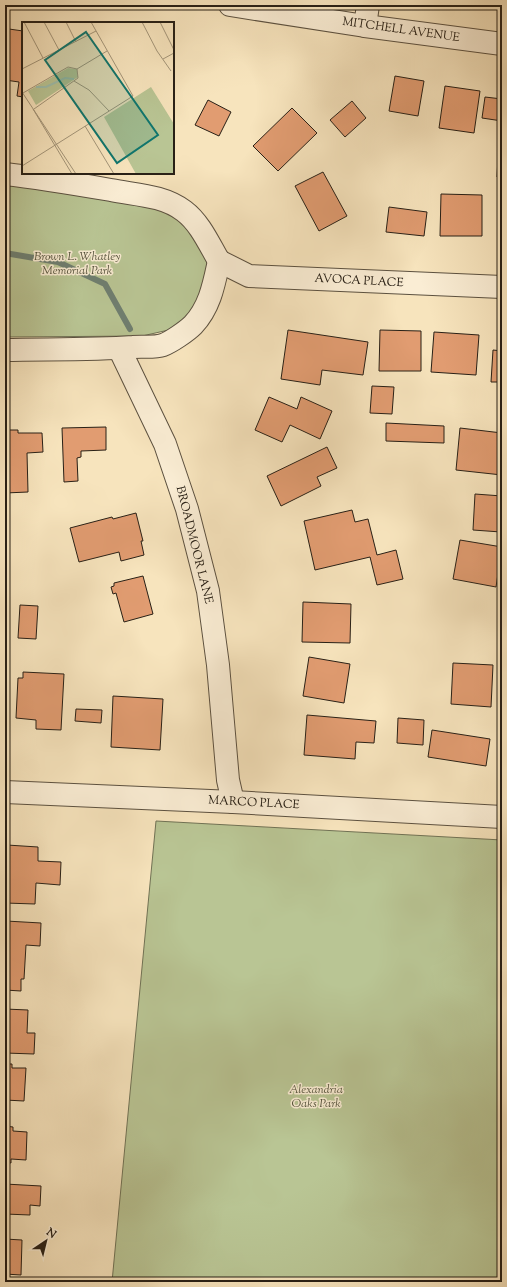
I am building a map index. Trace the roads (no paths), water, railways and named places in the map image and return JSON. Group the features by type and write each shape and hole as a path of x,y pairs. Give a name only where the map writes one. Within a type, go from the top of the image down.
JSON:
{"street":[{"name":"MITCHELL AVENUE","path":"230,5 366,15 502,44"},
{"path":"5,174 46,178 126,193 151,196 165,201 183,210 195,220 219,261 210,299 203,312 192,326 182,334 163,345 119,348 5,350"},
{"name":"AVOCA PLACE","path":"219,261 249,276 502,287"},
{"name":"BROADMOOR LANE","path":"119,348 165,444 187,509 208,591 218,665 228,780 233,802"},
{"name":"MARCO PLACE","path":"5,792 502,816"}],"waterway":[{"path":"5,253 58,262 105,284 130,329"}],"park label":[{"name":"Brown L. Whatley Memorial Park","path":"77,264"},
{"name":"Alexandria Oaks Park","path":"316,1097"}]}
